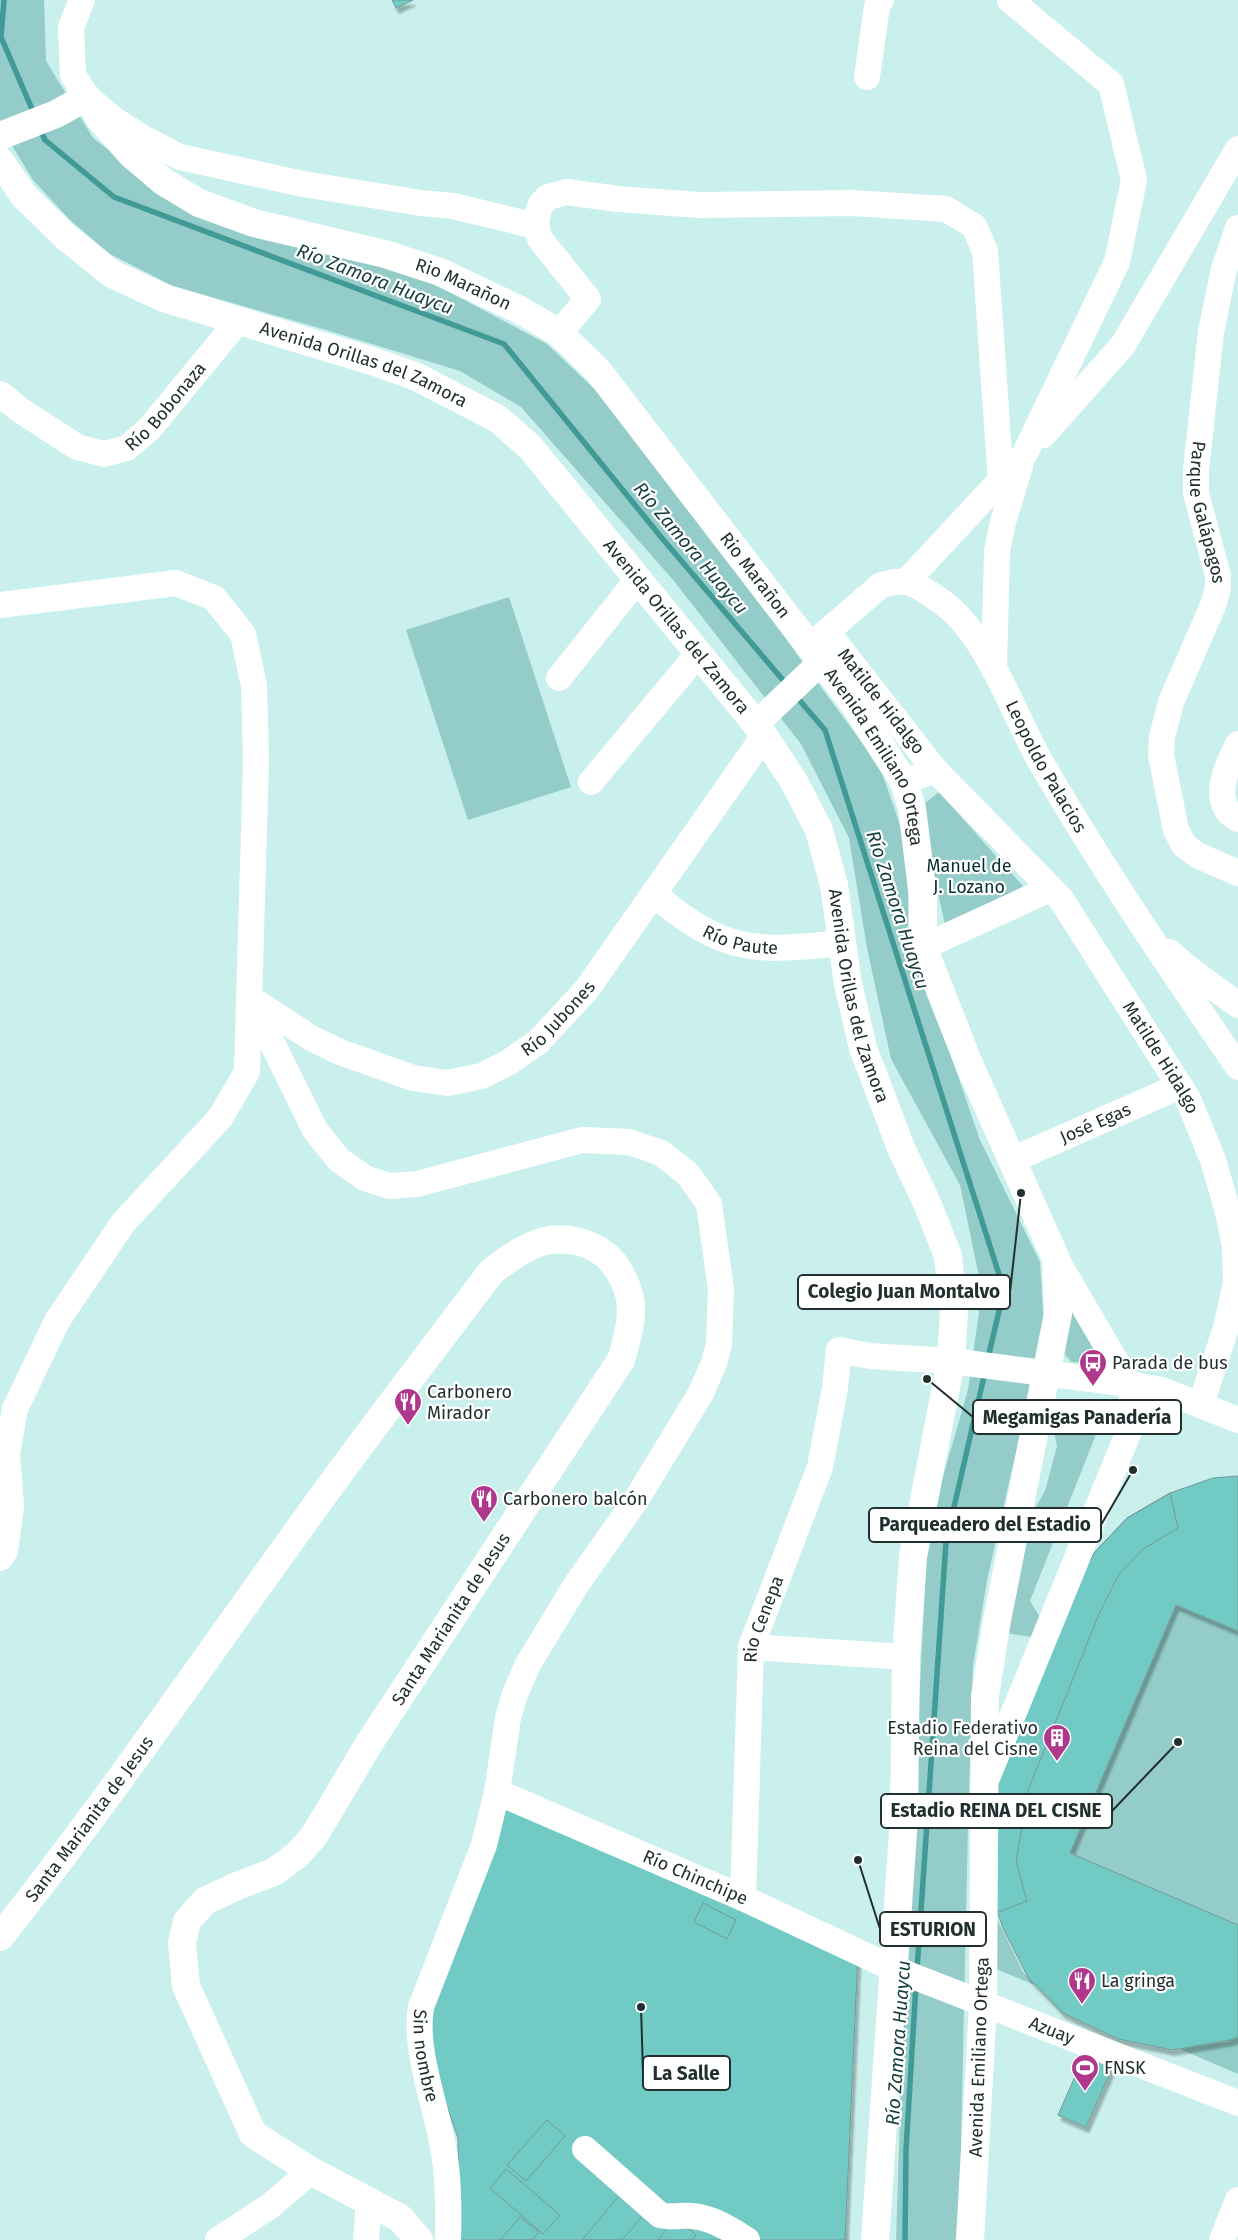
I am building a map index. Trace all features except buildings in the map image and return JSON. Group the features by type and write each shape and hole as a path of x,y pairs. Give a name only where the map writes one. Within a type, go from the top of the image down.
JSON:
{"main road":[{"path":"9,133 56,114 87,97"},
{"name":"Rio Marañon","path":"87,97 100,120 131,154 164,182 199,203 254,222 385,254 440,272 520,310 560,333 599,372 819,647"},
{"name":"Avenida Orillas del Zamora","path":"0,161 24,196 66,237 112,274 164,298 376,362 418,377 498,419 530,447 760,730 793,780 820,830 834,885 848,984 863,1048 901,1148 927,1203 948,1256 959,1363 913,1556 906,1657 901,1971 875,2240"},
{"name":"Avenida Emiliano Ortega","path":"819,647 904,782 912,808 923,897 923,947 969,1064 1056,1259 1058,1314 1037,1374 1031,1445 984,1696 985,1783 970,2240"},
{"name":"Santa Marianita de Jesus","path":"0,1937 72,1845 303,1523 491,1272 511,1257 534,1244 559,1240 584,1242 609,1257 623,1275 631,1306 629,1333 621,1360 370,1742 314,1836 298,1855 274,1872 237,1886 206,1902 187,1921 182,1942 186,1986 254,2134 310,2171 400,2218 419,2240"}],"street":[{"path":"82,0 71,28 73,75 87,97 113,118 141,137 180,157 303,184 421,203 453,206 536,226"},
{"path":"866,77 877,6 881,0"},
{"path":"994,670 997,552 1006,512 1024,455 1117,262 1134,180 1111,84 1010,0"},
{"path":"819,647 881,585 906,582 1001,482 1123,344 1238,149"},
{"path":"560,333 588,299 540,238 536,226 538,212 541,204 548,197 567,192 618,199 699,205 852,203 946,209 974,226 985,251 1001,482"},
{"name":"Parque Galápagos","path":"1238,228 1224,269 1211,332 1196,470 1196,493 1218,576 1218,588 1214,603 1171,702 1162,737 1161,756 1176,830 1184,845 1197,854 1238,873"},
{"name":"Río Bobonaza","path":"0,394 20,410 77,447 104,454 127,448 150,428 238,321"},
{"path":"559,678 638,579"},
{"name":"Leopoldo Palacios","path":"906,582 945,604 958,616 994,670 1038,757 1141,926 1238,1067"},
{"path":"0,605 176,583 214,598 243,634 254,686 256,760 247,1072 220,1118 122,1223 57,1321 14,1409 7,1454 11,1506 5,1551 0,1558"},
{"name":"Río Jubones","path":"250,998 311,1038 340,1052 412,1078 447,1083 482,1076 509,1062 539,1041 587,989 653,894 760,730 819,647"},
{"name":"Matilde Hidalgo","path":"819,647 935,770 1061,899 1188,1098 1213,1160 1228,1212 1235,1247 1236,1283 1226,1328 1201,1404"},
{"path":"591,782 698,654"},
{"path":"1238,744 1223,778 1224,801 1227,810 1238,819"},
{"name":"Matilde Hidalgo","path":"904,782 935,770"},
{"path":"923,947 1050,889"},
{"name":"Río Paute","path":"653,894 684,918 711,934 739,944 781,948 842,943"},
{"path":"1141,926 1189,969 1238,1005"},
{"name":"Sin nombre","path":"250,998 315,1130 339,1160 365,1178 389,1186 417,1184 456,1172 582,1140 628,1142 661,1154 688,1174 709,1204 721,1289 719,1344 714,1363 701,1393 636,1500 576,1585 528,1664 515,1694 508,1718 497,1792 484,1845 421,2006 418,2022 420,2043 443,2144 448,2240"},
{"name":"José Egas","path":"1012,1160 1180,1086"},
{"name":"Avenida Emiliano Ortega","path":"985,1783 1136,1414 1129,1384 1056,1259"},
{"name":"Rio Cenepa","path":"742,1898 751,1647 820,1467 836,1388 839,1350 870,1356 959,1363"},
{"path":"959,1363 1129,1384 1162,1390 1238,1420"},
{"path":"751,1647 906,1657"},
{"name":"Río Chinchipe","path":"497,1792 742,1898 901,1971"},
{"name":"Azuay","path":"901,1971 1238,2103"},
{"path":"585,2149 660,2215 667,2217 699,2217 735,2232 747,2240"},
{"path":"218,2240 270,2206 310,2171"},
{"path":"1222,2240 1238,2200"},
{"path":"366,2240 369,2202"}],"green space":[{"path":"0,0 44,0 46,61 93,138 165,192 419,276 547,344 648,440 801,660 880,767 908,848 908,931 980,1140 1040,1262 1044,1328 987,1580 973,1666 959,2240 896,2240 904,1994 928,1528 968,1390 982,1291 960,1185 891,1059 867,948 849,838 801,744 674,581 521,407 460,371 173,286 110,254 70,220 33,180 0,126"},
{"path":"509,597 571,787 468,820 406,630"},
{"name":"Manuel de J. Lozano","path":"939,792 1023,886 946,929 919,808"},
{"path":"1072,1309 1106,1364 1071,1362 1064,1353"},
{"path":"1059,1399 1106,1408 1117,1414 1114,1425 1097,1432 1030,1601 1040,1617 1031,1637 1006,1633 1029,1518 1045,1491 1057,1446 1053,1426 1053,1410"},
{"path":"1176,1605 1238,1631 1238,1925 1070,1853"},
{"path":"996,1917 1023,1972 1035,1985 991,1967"},
{"path":"1238,2037 1238,2074 1180,2049 1183,2046 1227,2042"}],"waterway":[{"name":"Río Zamora Huaycu","path":"4,0 1,37 35,116"},
{"name":"Río Zamora Huaycu","path":"40,129 45,140 114,197 504,344 661,537 788,686"},
{"name":"Río Zamora Huaycu","path":"795,695 825,730 1004,1290 988,1358"},
{"name":"Río Zamora Huaycu","path":"917,1970 946,1542 985,1372"},
{"name":"Río Zamora Huaycu","path":"905,2240 906,2150 916,1984"}],"place":[{"name":"Colegio Juan Montalvo","path":"1021,1193"},
{"name":"Megamigas Panadería","path":"927,1379"},
{"name":"Parada de bus","path":"1093,1387"},
{"name":"Carbonero Mirador","path":"408,1426"},
{"name":"Parqueadero del Estadio","path":"1133,1470"},
{"name":"Carbonero balcón","path":"484,1523"},
{"name":"Estadio REINA DEL CISNE","path":"1178,1742"},
{"name":"Estadio Federativo Reina del Cisne","path":"1057,1762"},
{"name":"ESTURION","path":"858,1860"},
{"name":"La gringa","path":"1082,2005"},
{"name":"La Salle","path":"641,2007"},
{"name":"FNSK","path":"1085,2092"}]}
